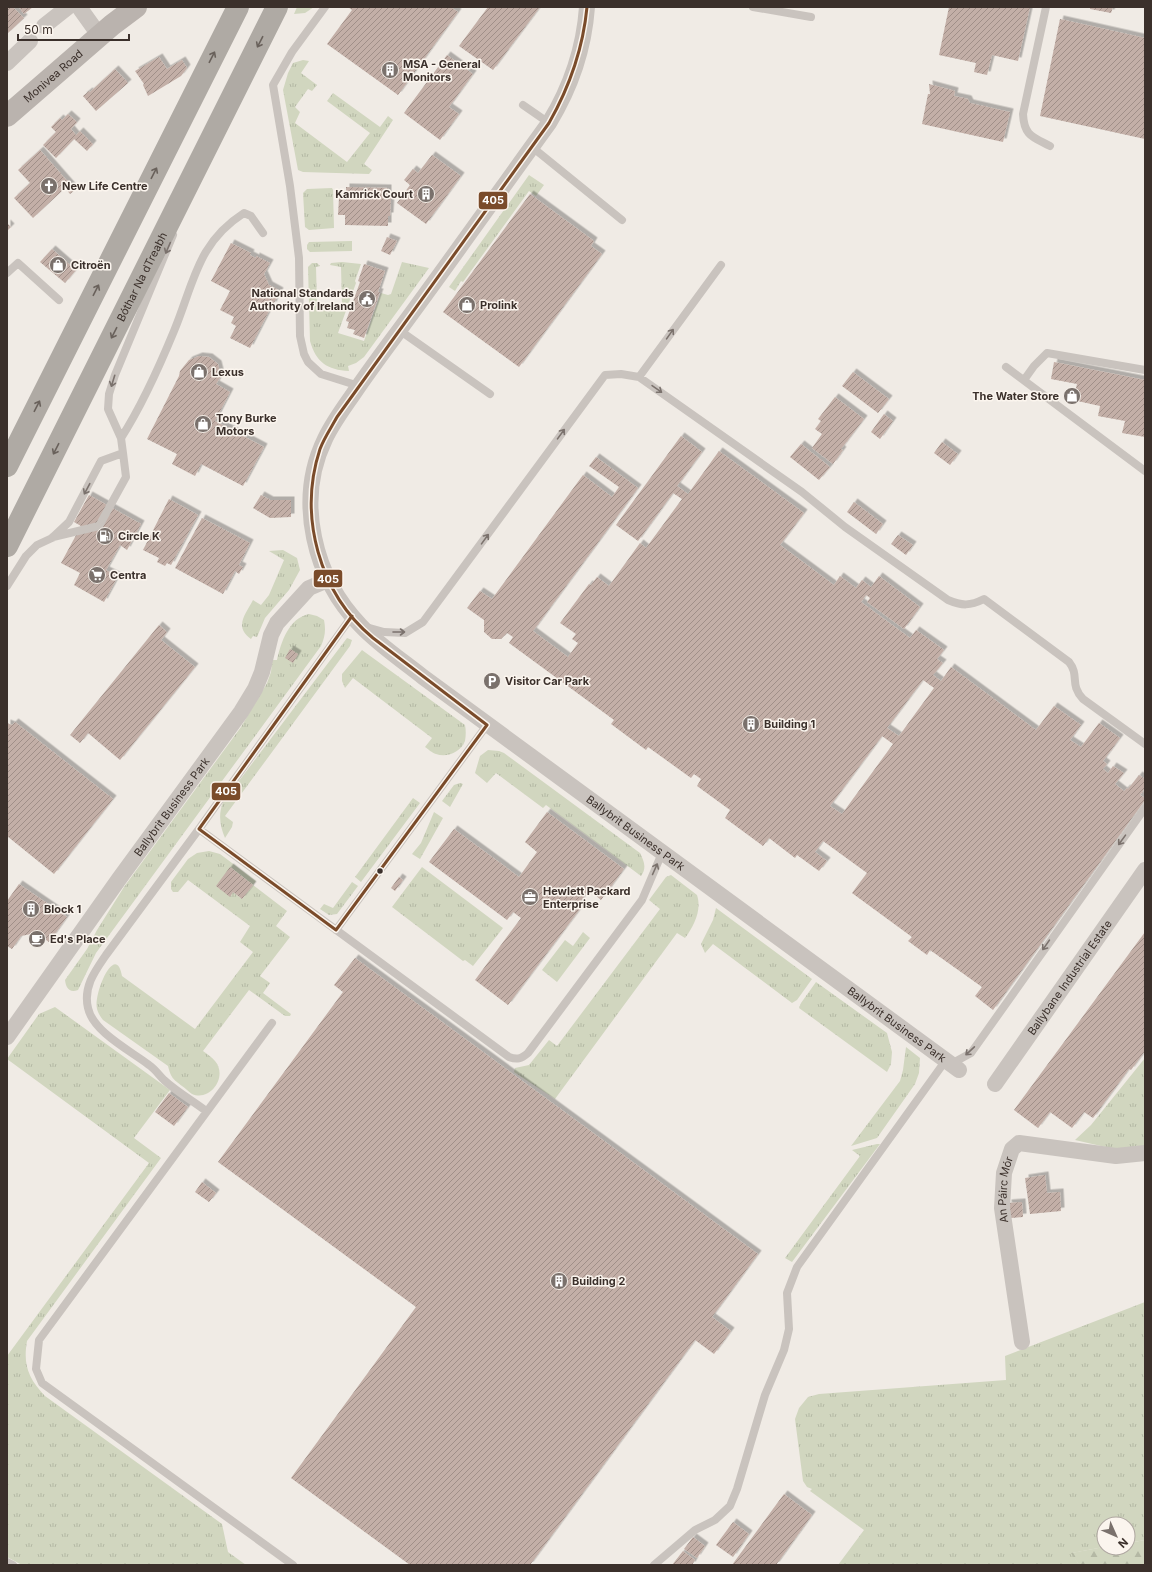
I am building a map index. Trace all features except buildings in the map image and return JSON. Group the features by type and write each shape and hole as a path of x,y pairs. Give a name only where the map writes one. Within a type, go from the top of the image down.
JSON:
{"highway":[{"path":"7,466 238,7"},
{"name":"Bóthar Na dTreabh","path":"7,546 278,7"}],"main road":[{"name":"Monivea Road","path":"7,116 99,35 136,7"}],"street":[{"path":"44,26 68,7"},
{"path":"78,7 99,35"},
{"name":"Ballybrit Business Park","path":"588,7 584,35 574,73 558,108 549,123 359,386 325,438 320,450 312,481 310,501 315,546 328,580 341,602 356,621 423,677 486,725 952,1065"},
{"path":"7,63 30,41"},
{"name":"Ballybrit Business Park","path":"7,1037 119,879 241,712 255,689 262,672 271,635 277,623 309,588 328,580"},
{"name":"Ballybane Industrial Estate","path":"995,1084 1145,870"},
{"name":"An Páirc Mór","path":"1022,1342 1002,1208 1004,1173 1012,1149 1019,1143 1116,1156 1145,1153"}],"lane":[{"path":"325,7 292,52 273,85 290,186 299,258 300,336 304,354 308,362 321,374 359,386"},
{"path":"753,7 811,18"},
{"path":"1046,7 1023,114 1024,126 1030,135 1050,146"},
{"path":"523,105 549,123"},
{"path":"532,147 622,220"},
{"path":"7,586 26,556 37,545 52,538 99,526 126,477 121,438 108,409 109,394 115,375 171,243 194,172"},
{"path":"121,438 159,365 185,304 194,273 205,251 234,219 244,213 251,216 263,233"},
{"path":"7,273 18,263 60,300"},
{"path":"639,377 721,265"},
{"path":"399,330 490,394"},
{"path":"1024,380 1034,366 1047,353 1145,370"},
{"path":"1006,366 1145,471"},
{"path":"206,1111 165,1081 151,1066 101,1030 91,1018 87,1002 88,985 92,975 198,829 356,621 384,632 405,633 423,622 605,374 621,374 639,377 796,488 845,527 948,600 966,606 984,599 1069,662 1075,669 1075,685 1077,693 1145,744"},
{"path":"52,538 69,522 101,462 123,453"},
{"path":"336,930 486,725"},
{"path":"654,1565 695,1530 715,1520 730,1506 737,1489 765,1395 784,1350 789,1328 787,1293 798,1267 952,1065 971,1053 976,1047 1000,1014 1032,965 1145,808"},
{"path":"198,829 509,1057 516,1060 522,1058 536,1041 642,900 662,853"},
{"path":"272,1023 39,1340 36,1368 42,1383 293,1565"},
{"path":"7,1562 13,1565"}],"green space":[{"path":"297,7 314,7 305,13 294,14"},
{"path":"303,60 309,61 301,73 317,85 312,91 308,89 295,107 300,112 295,123 347,162 370,133 327,101 333,93 380,127 388,116 393,120 364,164 372,170 369,174 303,172 298,170 283,90 288,73 293,63"},
{"path":"529,175 544,185 536,196 529,191 455,291 449,287"},
{"path":"332,188 334,228 309,230 305,227 303,193 307,189"},
{"path":"352,241 352,251 310,252 307,249 309,242"},
{"path":"342,262 361,264 355,281 356,283 338,333 364,341 381,293 388,295 391,294 402,262 429,268 364,357 356,363 348,366 349,371 334,369 324,364 312,348 310,341 308,267 312,263 317,263 320,266 316,267 317,304 342,304 341,267 330,265 331,263"},
{"path":"283,550 297,558 300,570 289,590 265,618 257,637 253,636 251,639 243,630 242,625 244,616 253,600 261,605 269,595 284,560 269,551"},
{"path":"309,614 324,620 325,633 321,646 96,953 78,990 72,991 68,989 65,980 87,949 124,887 241,727 267,683 271,672 272,660 277,660 287,632 296,620"},
{"path":"347,638 352,640 350,646 225,816 233,822 232,827 225,838 220,820 220,811 223,802"},
{"path":"362,650 465,725 465,741 457,751 449,755 433,753 425,747 432,738 353,678 345,688 342,681 342,674"},
{"path":"488,750 504,753 640,853 644,862 644,870 641,876 546,805 543,808 496,773 487,783 475,773 480,756"},
{"path":"460,783 463,784 450,807 442,801 454,785"},
{"path":"413,798 420,803 361,882 355,877"},
{"path":"434,812 443,818 420,859 412,854 421,843"},
{"path":"209,851 220,854 256,881 253,885 287,911 276,926 290,937 260,976 270,983 263,993 291,1014 290,1016 285,1016 249,990 203,1051 215,1061 219,1067 220,1074 216,1086 211,1091 199,1095 192,1094 174,1080 168,1066 103,1020 97,1010 97,1002 98,992 106,973 110,967 115,964 119,967 122,976 195,1029 253,952 240,942 250,926 188,880 178,892 173,892 171,889 171,882 188,859 197,853","holes":["230,867 253,885 242,899 233,892 230,896"]},
{"path":"422,867 503,928 473,966 465,960 463,961 392,907"},
{"path":"671,875 697,895 698,912 691,928 685,938 677,933 555,1099 514,1072 515,1068 529,1065 549,1040 557,1046 660,909 649,900 666,877"},
{"path":"352,882 358,886 337,914 329,915 320,909 324,904 333,908"},
{"path":"716,908 812,979 797,1000 792,1003 713,944 705,953 701,944 713,920"},
{"path":"583,932 590,938 557,982 542,970 565,940 573,946"},
{"path":"816,982 887,1033 892,1052 891,1064 887,1072 799,1008"},
{"path":"55,1007 170,1090 134,1138 161,1158 27,1341 26,1364 28,1371 34,1383 45,1396 222,1524 228,1552 246,1565 22,1565 7,1557 7,1356 149,1163 7,1059 39,1014"},
{"path":"906,1047 920,1058 919,1073 915,1084 877,1138 851,1146 900,1081"},
{"path":"1145,1058 1145,1146 1114,1149 1075,1140 1091,1125"},
{"path":"880,1144 792,1262 785,1258 860,1156 852,1150"},
{"path":"1145,1302 1145,1540 1136,1542 1136,1516 1096,1516 1096,1548 1072,1553 1079,1565 838,1565 864,1530 810,1491 812,1489 807,1487 803,1481 795,1419 799,1408 808,1397 819,1394 1006,1380 1005,1356"},
{"path":"1145,1540 1145,1565 1079,1565 1071,1553 1096,1548 1096,1556 1136,1556 1136,1542"}],"transit line":[{"name":"405","path":"487,725 373,638 354,620 339,599 327,576 318,552 313,526 311,500 314,475 320,449 337,417 549,123 569,81 579,52 587,7"},
{"name":"405","path":"336,930 199,829 352,616"},
{"name":"405","path":"336,930 487,725"}],"place":[{"name":"MSA - General Monitors","path":"390,70"},
{"name":"New Life Centre","path":"49,186"},
{"name":"Kamrick Court","path":"426,194"},
{"name":"Citroën","path":"58,265"},
{"name":"National Standards Authority of Ireland","path":"367,299"},
{"name":"Prolink","path":"467,305"},
{"name":"Lexus","path":"199,372"},
{"name":"The Water Store","path":"1072,396"},
{"name":"Tony Burke Motors","path":"203,424"},
{"name":"Circle K","path":"105,536"},
{"name":"Centra","path":"97,575"},
{"name":"Visitor Car Park","path":"492,681"},
{"name":"Building 1","path":"751,724"},
{"name":"Hewlett Packard Enterprise","path":"530,897"},
{"name":"Block 1","path":"31,909"},
{"name":"Ed's Place","path":"37,939"},
{"name":"Building 2","path":"559,1281"}]}
